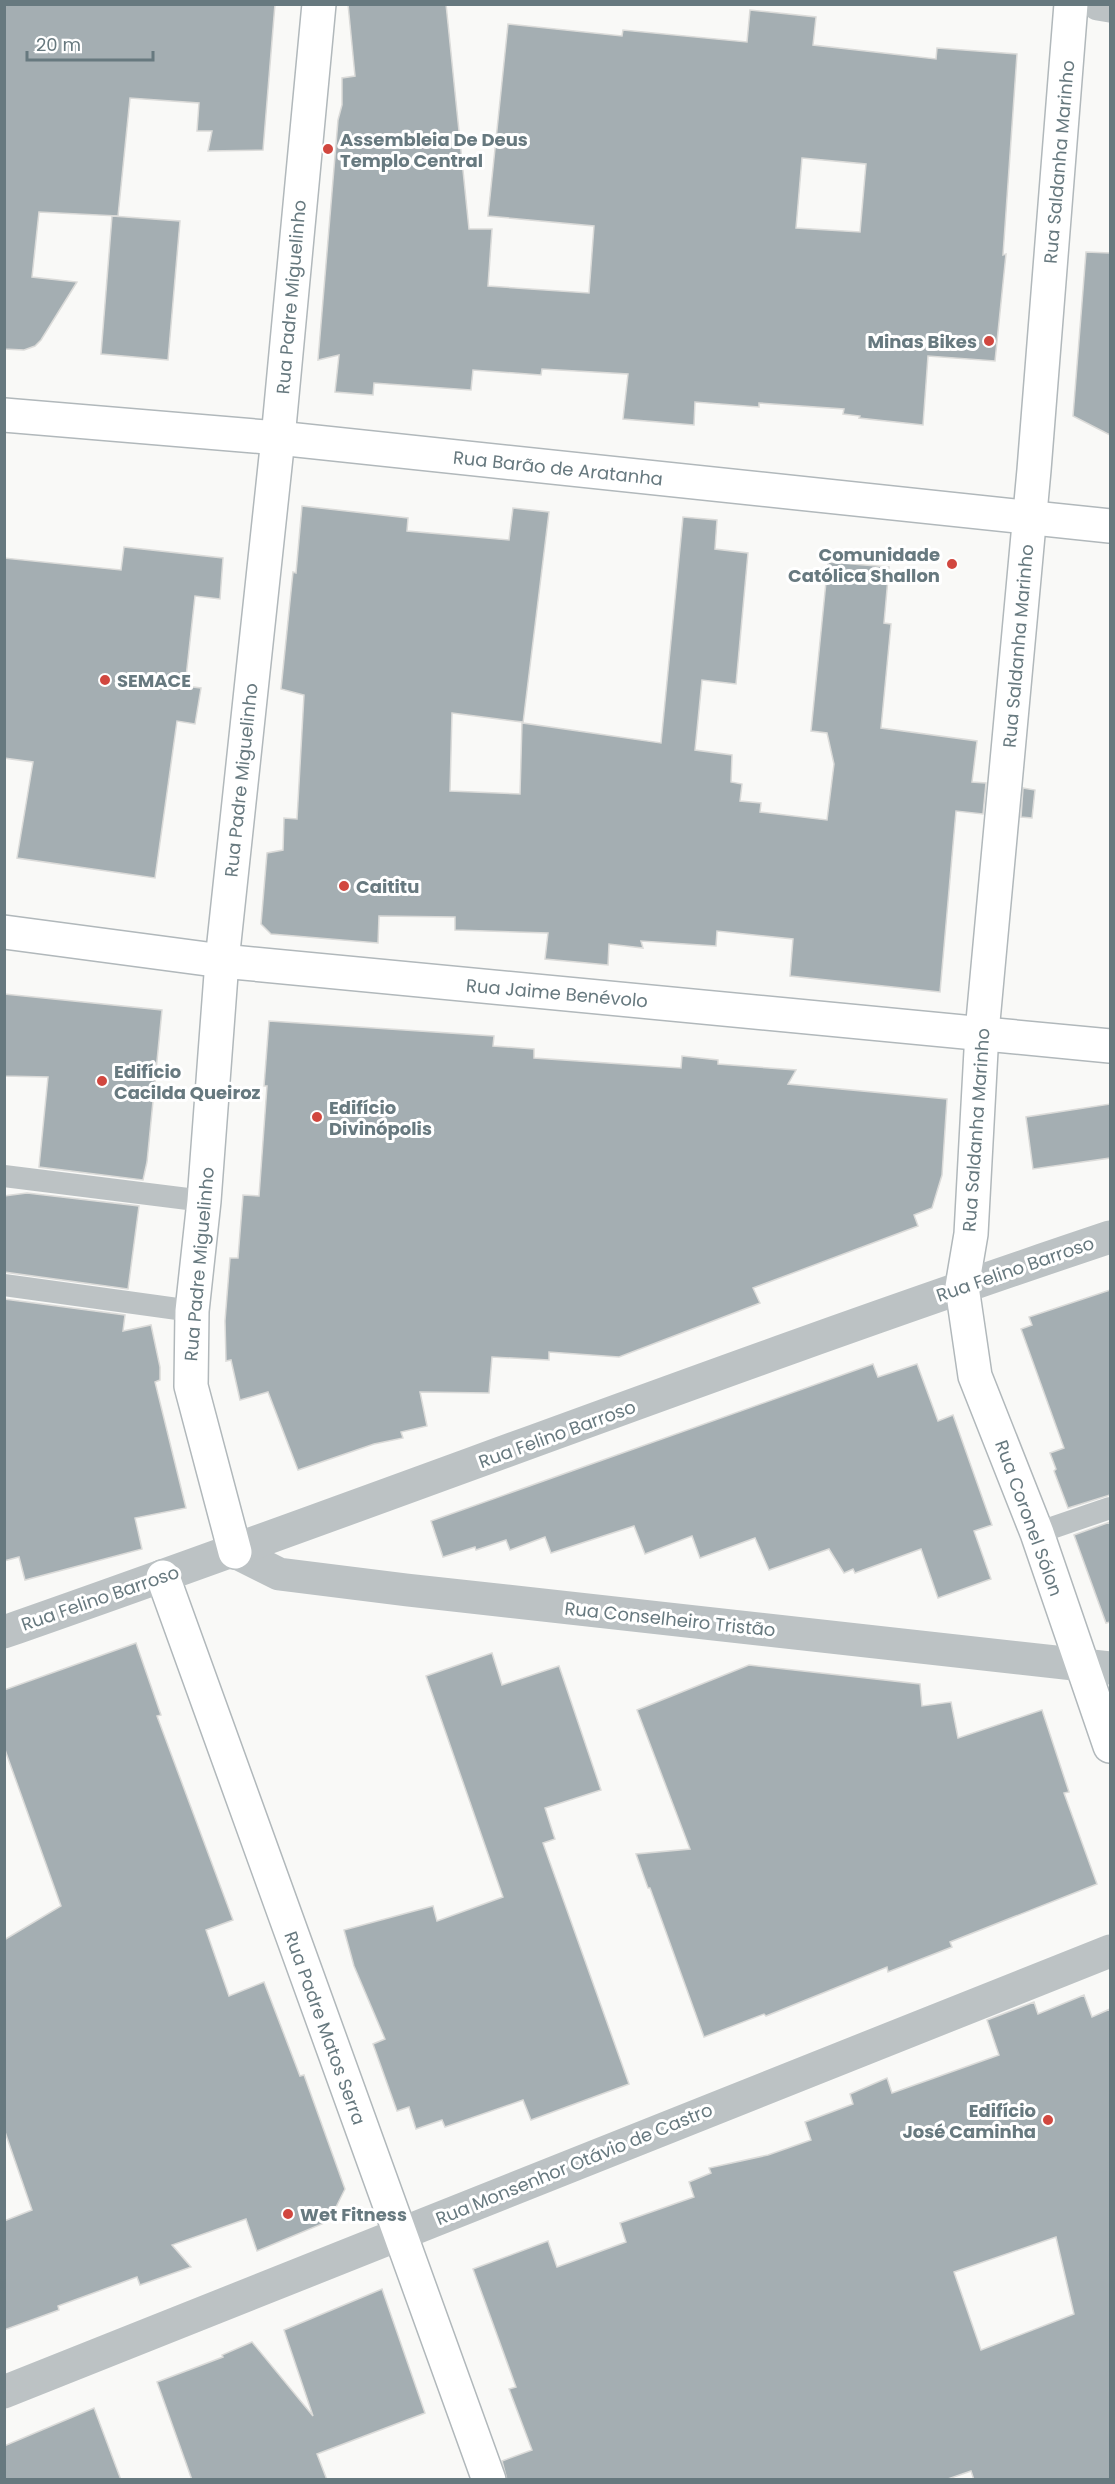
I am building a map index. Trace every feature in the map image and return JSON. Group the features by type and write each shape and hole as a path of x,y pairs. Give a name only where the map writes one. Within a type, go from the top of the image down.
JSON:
{"street":[{"name":"Rua Padre Miguelinho","path":"235,1552 191,1386 192,1311 204,1201 222,961 278,438 319,4"},
{"name":"Rua Saldanha Marinho","path":"962,1287 971,1234 982,1032 1030,519 1071,4"},
{"path":"1098,4 1110,6"},
{"name":"Rua Barão de Aratanha","path":"4,415 278,438 1110,526"},
{"name":"Rua Jaime Benévolo","path":"4,932 222,961 1110,1046"},
{"name":"Rua Felino Barroso","path":"4,1632 235,1552 962,1287 1110,1237"},
{"name":"Rua Coronel Sólon","path":"962,1287 975,1376 1037,1533 1096,1666 1110,1746"},
{"name":"Rua Conselheiro Tristão","path":"235,1552 279,1574 431,1593 1096,1666"},
{"name":"Rua Padre Matos Serra","path":"163,1577 489,2480"},
{"name":"Rua Monsenhor Otávio de Castro","path":"4,2392 1110,1950"}],"lane":[{"path":"4,1176 204,1201"},
{"path":"4,1285 192,1311"},
{"path":"1037,1533 1110,1508"}],"building":[{"path":"4,4 275,4 263,150 208,151 212,131 197,131 199,103 130,98 118,216 39,212 32,277 77,282 41,340 35,346 24,350 4,349"},
{"path":"348,4 446,4 469,229 492,229 488,286 589,293 594,226 488,216 508,24 622,36 623,30 747,42 750,10 816,17 813,45 936,59 937,48 1017,54 1003,255 1006,254 995,361 928,356 923,425 859,418 860,416 843,414 844,409 759,403 759,407 695,402 694,425 623,419 628,374 542,369 541,375 473,370 471,390 374,383 373,395 335,392 339,355 318,360 338,120 342,105 342,78 355,76","holes":["802,158 866,164 860,232 796,228"]},
{"path":"112,216 180,221 168,360 101,354"},
{"path":"1086,252 1110,253 1110,435 1073,416"},
{"path":"302,506 408,518 407,531 509,540 513,508 549,512 523,723 661,743 683,517 717,520 715,549 748,553 736,684 702,680 695,750 732,755 731,782 742,784 740,801 761,803 760,812 827,820 834,764 827,733 811,731 828,562 889,567 884,623 891,624 881,728 977,741 972,782 986,783 983,814 956,811 940,992 790,976 793,939 717,931 716,946 641,941 643,948 609,944 608,965 545,959 548,933 455,930 455,917 379,916 378,943 271,934 261,924 267,853 283,850 284,818 297,819 304,695 281,689 293,572 296,573","holes":["452,713 522,722 520,794 450,791"]},
{"path":"124,547 223,558 220,599 195,596 185,686 201,688 195,724 177,721 155,878 17,858 33,762 4,758 4,558 121,570"},
{"path":"1023,788 1035,790 1032,818 1021,817"},
{"name":"Edifício Cacilda Queiroz","path":"4,994 162,1010 147,1162 143,1180 39,1167 48,1077 4,1076"},
{"path":"269,1021 494,1036 493,1046 534,1049 534,1058 681,1068 682,1056 718,1060 718,1064 796,1070 788,1084 947,1099 942,1175 932,1208 914,1215 918,1226 753,1288 760,1303 619,1357 549,1352 549,1360 492,1357 489,1393 420,1392 427,1426 401,1432 403,1438 374,1444 298,1470 268,1392 240,1400 231,1360 226,1361 225,1321 230,1258 238,1258 243,1195 259,1196"},
{"path":"1110,1104 1110,1158 1033,1169 1026,1117"},
{"path":"27,1193 139,1206 128,1289 4,1272 4,1196"},
{"path":"1110,1290 1110,1495 1068,1508 1050,1453 1064,1448 1021,1329 1032,1325 1029,1317"},
{"path":"4,1299 125,1315 123,1331 151,1325 160,1367 160,1380 155,1382 186,1508 135,1518 142,1549 25,1580 19,1557 4,1561"},
{"path":"873,1364 878,1377 917,1364 938,1421 953,1415 992,1525 974,1531 991,1579 938,1598 921,1549 855,1573 853,1569 844,1573 829,1549 769,1570 755,1538 700,1558 692,1536 645,1554 634,1526 551,1553 545,1537 510,1550 506,1540 476,1550 475,1547 443,1557 431,1521"},
{"path":"1110,1522 1110,1622 1106,1623 1074,1535"},
{"path":"136,1643 161,1715 157,1716 233,1920 206,1930 229,1996 264,1982 300,2076 304,2075 345,2189 329,2221 257,2251 246,2219 172,2245 191,2267 140,2285 137,2277 58,2306 59,2310 4,2330 4,2221 32,2210 4,2129 4,1940 61,1906 4,1747 4,1690"},
{"path":"492,1653 502,1685 559,1666 601,1790 545,1808 555,1839 543,1843 629,2084 531,2120 523,2100 445,2127 442,2120 416,2129 409,2107 397,2111 373,2044 385,2039 354,1966 344,1930 433,1906 437,1921 503,1897 426,1676"},
{"path":"749,1665 920,1684 922,1706 951,1702 958,1738 1042,1710 1069,1792 1064,1793 1097,1884 950,1942 952,1947 888,1972 887,1967 766,2016 764,2014 704,2037 636,1854 690,1849 637,1710"},
{"path":"1084,1995 1092,2017 1110,2009 1110,2480 974,2480 971,2471 945,2480 507,2480 502,2461 532,2450 509,2389 516,2387 473,2269 548,2241 557,2267 626,2242 620,2223 694,2197 689,2182 711,2173 709,2168 768,2155 811,2140 805,2122 853,2104 850,2094 887,2078 892,2093 999,2055 987,2020 1034,2002 1038,2014","holes":["1056,2237 1074,2314 981,2350 954,2272"]},
{"path":"382,2289 425,2413 317,2454 327,2480 192,2480 157,2382 223,2357 222,2355 252,2342 313,2416 284,2330"},
{"path":"94,2408 121,2480 4,2480 4,2446"}],"place":[{"name":"Assembleia De Deus Templo Central","path":"328,149"},
{"name":"Minas Bikes","path":"989,341"},
{"name":"Comunidade Católica Shallon","path":"952,564"},
{"name":"SEMACE","path":"105,680"},
{"name":"Caititu","path":"344,886"},
{"name":"Edifício Cacilda Queiroz","path":"102,1081"},
{"name":"Edifício Divinópolis","path":"317,1117"},
{"name":"Edifício José Caminha","path":"1048,2120"},
{"name":"Wet Fitness","path":"288,2214"}]}
